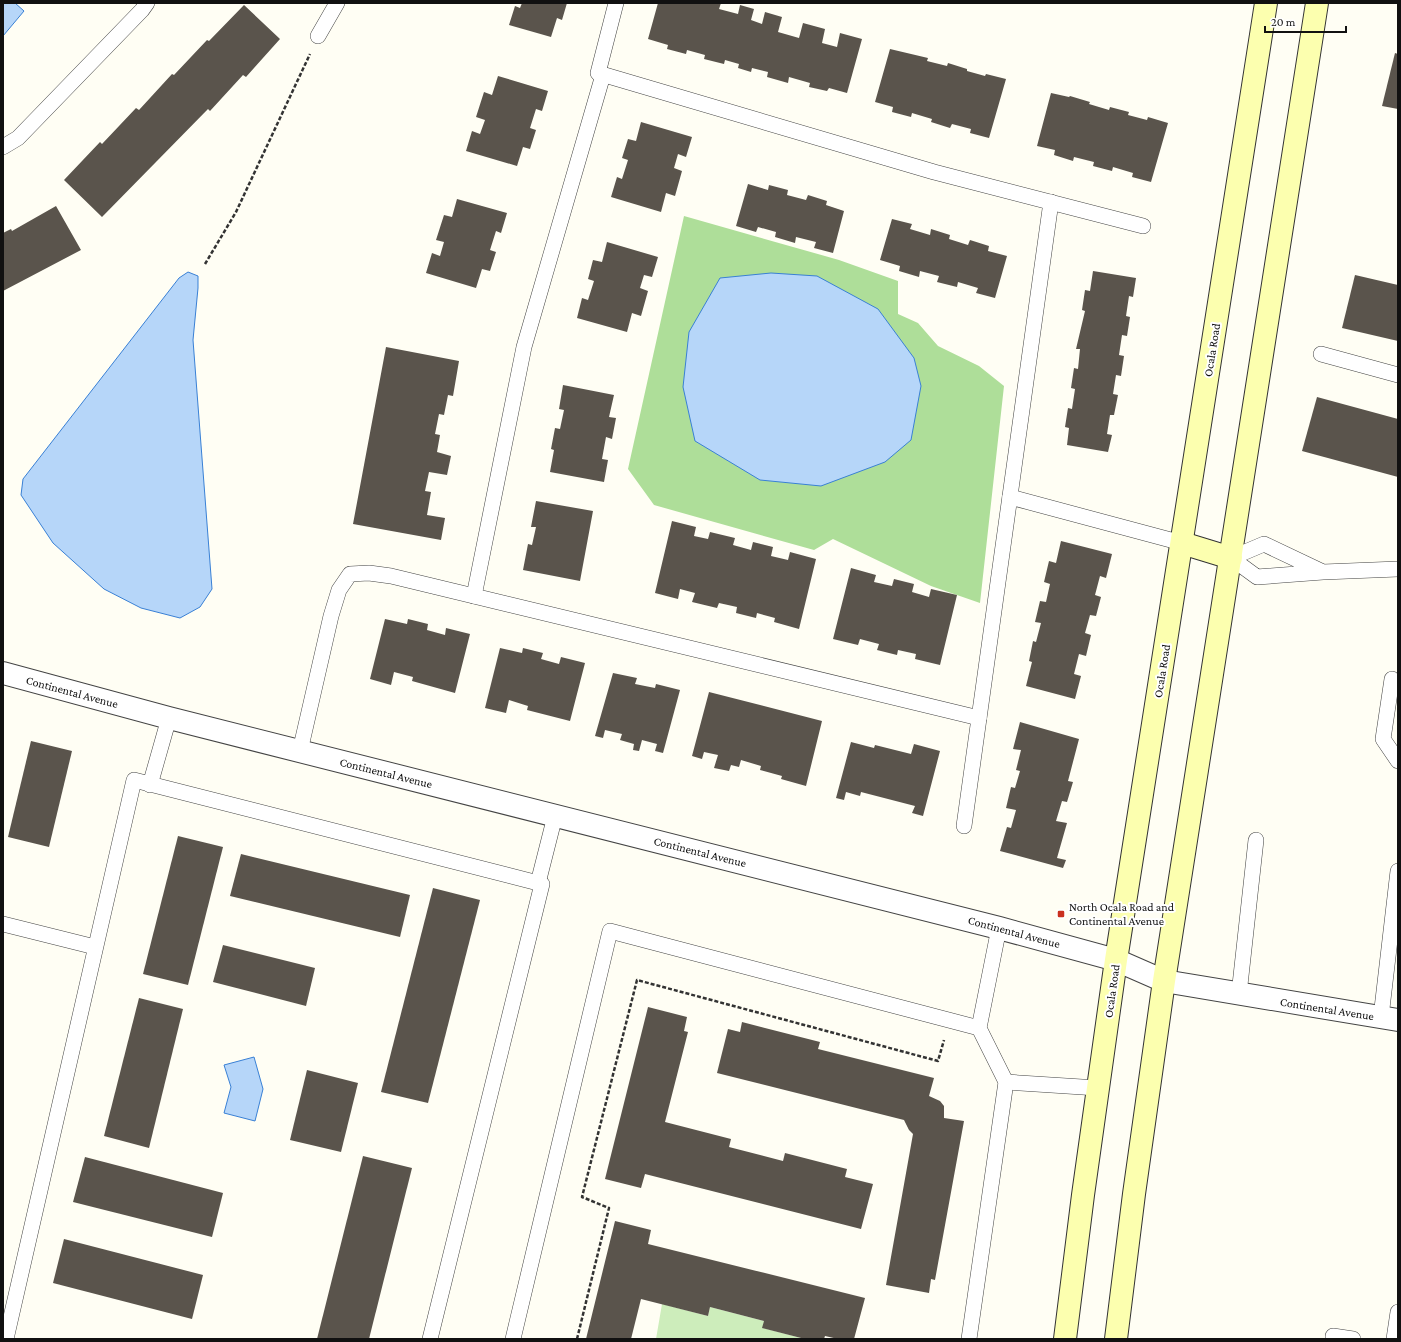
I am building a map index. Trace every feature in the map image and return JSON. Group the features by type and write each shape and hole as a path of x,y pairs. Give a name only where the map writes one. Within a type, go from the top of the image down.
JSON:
{"main road":[{"name":"Ocala Road","path":"1065,1339 1116,960 1266,3"},
{"path":"1116,1339 1134,1194 1164,982 1317,3"},
{"path":"1182,543 1231,558"}],"street":[{"name":"Continental Avenue","path":"3,673 169,718 999,928 1116,960 1164,982 1389,1019"}],"lane":[{"path":"318,36 337,3"},
{"path":"616,3 598,73 934,172 1143,226"},
{"path":"3,146 18,138 140,5"},
{"path":"474,596 524,347 603,75"},
{"path":"964,826 1051,202"},
{"path":"1321,354 1398,374"},
{"path":"1010,497 1182,543"},
{"path":"1323,572 1264,544 1231,558 1256,577 1323,572 1398,569"},
{"path":"300,751 331,616 339,590 350,574 369,573 391,576 979,718"},
{"path":"1392,679 1383,739 1398,761"},
{"path":"150,784 169,718"},
{"path":"6,1339 134,780 542,884 430,1339"},
{"path":"538,883 555,816"},
{"path":"1239,994 1256,840"},
{"path":"1389,1019 1398,871"},
{"path":"3,924 96,947"},
{"path":"969,1339 1006,1082 979,1028 999,928"},
{"path":"513,1339 610,931 979,1028"},
{"path":"1006,1082 1098,1088"},
{"path":"1394,1339 1398,1312"},
{"path":"1333,1339 1333,1336 1353,1339"}],"path":[{"path":"205,264 236,212 318,36"},
{"path":"577,1339 609,1208 582,1198 636,980 938,1061 950,1020"}],"green space":[{"path":"684,216 839,260 898,281 898,314 918,323 938,346 979,366 1004,386 980,603 931,586 833,539 814,550 654,505 628,469"},
{"path":"662,1304 708,1316 710,1307 764,1321 763,1328 805,1339 656,1339"}],"water":[{"path":"3,3 15,3 24,11 3,36"},
{"path":"188,272 198,276 193,340 212,589 200,607 180,618 141,608 104,589 53,543 21,495 23,479 179,278"},
{"path":"771,273 817,276 878,309 914,358 921,386 911,440 885,462 821,486 760,480 695,441 683,387 689,332 720,278"},
{"path":"254,1057 263,1089 255,1121 224,1113 231,1087 224,1065"}],"building":[{"path":"522,3 567,3 562,20 557,18 551,37 509,25 515,6 520,8"},
{"path":"658,3 721,3 719,9 738,14 740,5 754,9 751,20 762,24 765,12 782,17 778,32 799,38 803,23 825,29 822,43 837,47 840,33 862,39 847,93 829,88 827,91 809,87 810,83 789,77 788,83 767,77 768,72 752,68 751,72 738,68 739,64 725,60 724,64 704,59 705,55 687,50 686,54 667,49 668,45 648,39"},
{"path":"244,5 280,39 246,77 243,75 210,111 208,109 102,217 64,180 100,142 102,144 136,108 139,110 172,74 174,75 207,40 209,41"},
{"path":"890,49 928,58 927,61 947,66 948,63 967,69 967,71 985,76 986,74 1006,79 989,138 970,133 971,129 952,124 950,128 931,122 932,119 912,113 911,117 892,112 893,107 875,102"},
{"path":"1395,53 1398,54 1398,109 1382,106"},
{"path":"498,76 548,91 542,111 536,109 530,128 536,130 530,149 523,147 517,166 466,151 472,131 480,134 485,120 476,117 484,92 492,95"},
{"path":"1051,93 1070,96 1109,110 1110,107 1129,112 1128,115 1147,120 1148,117 1168,123 1151,182 1132,177 1133,173 1113,167 1112,171 1093,166 1094,162 1074,157 1073,161 1054,155 1055,150 1037,146"},
{"path":"641,122 692,137 686,157 678,154 674,168 682,171 675,196 666,193 661,212 611,197 617,177 622,179 628,160 622,158 628,139 636,141"},
{"path":"748,184 768,190 769,185 788,190 787,195 806,200 808,195 827,201 826,205 844,211 833,253 814,248 816,242 796,237 795,243 775,237 776,232 758,227 756,232 736,226"},
{"path":"457,199 507,213 501,233 496,231 490,250 496,252 490,271 482,269 476,288 426,273 432,253 440,256 444,242 436,240 444,215 452,217"},
{"path":"56,206 81,250 3,291 3,233 11,229 12,231"},
{"path":"892,219 912,224 910,229 930,235 931,229 950,235 949,239 968,245 970,240 989,246 988,251 1007,256 995,298 976,293 978,288 958,282 957,287 937,282 939,276 920,271 919,277 899,271 900,266 880,260"},
{"path":"607,242 658,257 652,277 644,275 640,288 648,291 641,316 632,313 627,332 577,318 582,298 588,300 594,281 588,279 593,260 602,262"},
{"path":"1093,271 1136,278 1133,297 1129,296 1126,316 1130,317 1127,336 1122,335 1119,355 1124,356 1121,376 1116,375 1113,394 1118,395 1114,415 1110,415 1107,434 1112,435 1108,452 1067,445 1069,428 1065,427 1068,408 1072,409 1075,389 1071,388 1074,368 1078,369 1080,349 1076,349 1085,311 1082,310 1085,290 1090,291"},
{"path":"1355,275 1398,285 1398,341 1342,328"},
{"path":"386,347 459,361 453,396 448,395 444,415 439,414 435,434 440,435 437,452 451,456 447,475 429,472 425,491 431,492 427,515 445,518 441,540 353,524"},
{"path":"563,385 614,395 609,417 616,418 612,439 606,437 602,459 608,460 604,482 550,472 554,450 551,449 555,428 560,429 564,410 559,409"},
{"path":"1317,397 1398,419 1398,477 1302,451"},
{"path":"536,501 593,511 580,581 523,570 528,544 532,545 536,527 531,527"},
{"path":"672,521 696,527 694,536 708,539 710,532 735,538 733,545 751,550 753,542 773,547 771,556 788,560 790,552 816,559 799,629 774,622 775,618 757,613 756,618 736,613 737,607 719,603 717,608 692,602 695,593 680,589 678,599 655,593"},
{"path":"1061,541 1112,554 1106,578 1100,576 1095,595 1101,597 1096,616 1090,615 1085,633 1091,635 1086,656 1079,654 1074,674 1081,676 1075,699 1026,686 1032,662 1029,661 1033,641 1036,642 1041,623 1035,622 1040,601 1046,602 1050,584 1044,582 1049,561 1056,563"},
{"path":"851,568 876,575 874,582 892,586 894,579 914,584 912,592 929,597 931,589 957,595 940,665 915,659 916,654 898,650 897,655 877,650 879,644 860,639 858,645 833,639"},
{"path":"385,619 407,624 408,619 428,624 427,630 445,635 446,628 470,634 455,693 412,681 413,677 394,672 391,685 370,679"},
{"path":"500,648 522,653 523,648 543,653 541,659 559,664 561,657 585,663 570,721 527,710 528,706 509,700 506,713 485,708"},
{"path":"613,673 637,678 635,684 655,688 656,684 680,690 663,753 655,751 657,744 642,740 639,751 633,750 634,744 620,740 622,734 605,730 603,738 595,736"},
{"path":"709,692 822,721 806,786 781,779 782,776 760,770 761,766 741,760 739,767 731,765 729,771 714,768 718,755 704,752 702,759 692,756"},
{"path":"1020,722 1079,739 1068,781 1073,782 1067,802 1062,801 1056,821 1067,823 1057,858 1066,860 1063,868 1000,851 1007,827 1011,828 1016,810 1006,808 1011,787 1015,788 1020,771 1016,770 1021,750 1013,749"},
{"path":"31,741 72,751 49,847 8,837"},
{"path":"851,742 874,748 875,745 911,754 914,744 940,751 923,816 912,813 915,806 861,792 860,796 846,792 844,800 836,798"},
{"path":"178,836 223,847 188,985 143,974"},
{"path":"241,854 410,895 400,937 230,896"},
{"path":"433,888 480,900 428,1103 381,1092"},
{"path":"223,945 315,968 306,1006 213,982"},
{"path":"139,998 183,1009 149,1148 104,1136"},
{"path":"648,1007 687,1017 684,1031 688,1032 665,1122 731,1139 729,1147 783,1161 785,1153 847,1169 845,1177 873,1184 861,1229 645,1174 641,1188 605,1179"},
{"path":"742,1022 820,1042 818,1049 934,1078 929,1096 940,1101 944,1106 944,1118 964,1121 935,1280 931,1279 929,1293 886,1285 913,1134 909,1130 904,1120 717,1073 728,1029 740,1032"},
{"path":"307,1070 358,1083 341,1152 290,1140"},
{"path":"363,1156 412,1168 369,1339 317,1339"},
{"path":"85,1157 223,1193 212,1237 73,1202"},
{"path":"615,1221 651,1230 648,1244 865,1298 854,1339 838,1339 825,1336 824,1339 805,1339 762,1328 764,1321 710,1307 708,1316 641,1299 631,1339 586,1339"},
{"path":"64,1239 203,1275 192,1319 53,1283"}],"place":[{"name":"North Ocala Road and Continental Avenue","path":"1061,914"}]}
